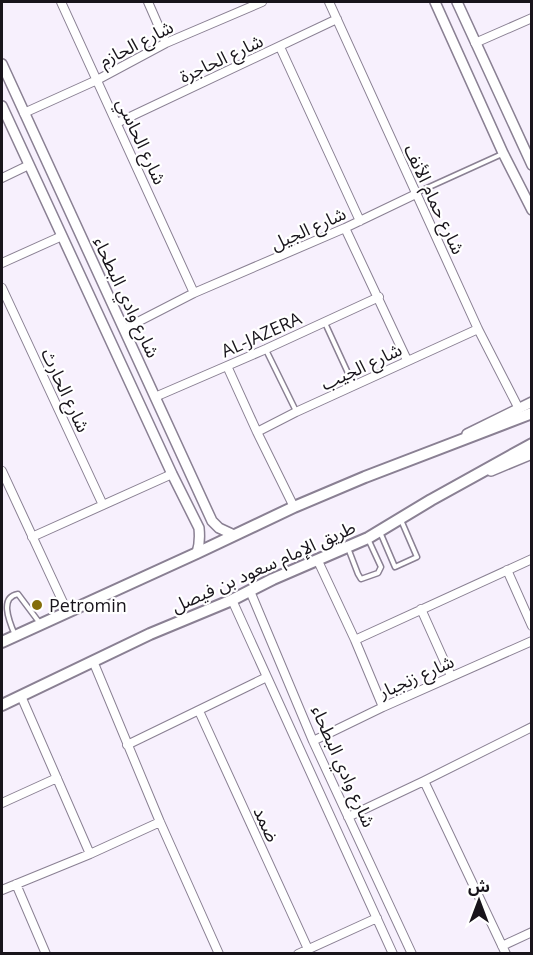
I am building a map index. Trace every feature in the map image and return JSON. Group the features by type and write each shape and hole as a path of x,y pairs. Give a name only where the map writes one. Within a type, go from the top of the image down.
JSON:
{"main road":[{"path":"2,642 294,507 531,413"},
{"name":"طريق الإمام سعود بن فيصل","path":"2,705 150,634 232,600 368,538 531,444"}],"street":[{"name":"شارع الحاسي","path":"61,2 194,293"},
{"path":"148,2 166,43"},
{"name":"شارع الحازم","path":"24,113 97,80 166,43 262,2"},
{"name":"شارع حمام الأنف","path":"329,2 478,329 518,408"},
{"path":"435,2 531,210"},
{"path":"457,2 531,165"},
{"path":"476,43 531,18"},
{"name":"شارع الحاجرة","path":"117,123 337,19"},
{"path":"280,47 360,221"},
{"name":"شارع وادي البطحاء","path":"2,64 212,521 219,528 234,535"},
{"name":"شارع وادي البطحاء","path":"2,106 199,528 200,546 197,553"},
{"path":"2,178 43,154"},
{"name":"شارع الجيل","path":"123,329 194,293 345,228 416,194"},
{"path":"345,228 407,360"},
{"path":"2,262 62,236"},
{"name":"شارع الحارث","path":"2,288 103,505"},
{"name":"AL-JAZERA","path":"155,397 266,350 378,297"},
{"name":"شارع الجيب","path":"257,432 407,360 478,329"},
{"path":"227,366 294,507"},
{"path":"440,448 531,402"},
{"path":"472,478 531,454"},
{"path":"2,471 67,611"},
{"path":"32,537 172,474"},
{"path":"355,640 531,558"},
{"path":"318,561 383,707"},
{"path":"507,570 531,626"},
{"name":"شارع وادي البطحاء","path":"250,591 313,741 412,954"},
{"name":"شارع وادي البطحاء","path":"232,600 393,954"},
{"path":"421,609 451,676"},
{"name":"شارع زنجبار","path":"313,741 531,640"},
{"path":"93,661 160,822 219,954"},
{"path":"127,745 267,677"},
{"path":"21,696 90,854"},
{"name":"ضمد","path":"199,711 308,949"},
{"path":"348,817 531,727"},
{"path":"2,803 57,778"},
{"path":"424,781 504,950 531,932"},
{"path":"2,890 160,822"},
{"path":"16,884 46,954"},
{"path":"298,954 377,918"}],"lane":[{"name":"شارع الجيل","path":"416,194 503,153"},
{"path":"324,322 354,386"},
{"path":"266,350 296,412"},
{"path":"380,531 395,567 417,557 400,519"},
{"path":"348,547 362,579 378,573 381,567 368,538"},
{"path":"15,636 3,607 5,598 18,594 40,624"}],"place":[{"name":"Petromin","path":"37,605"}]}
